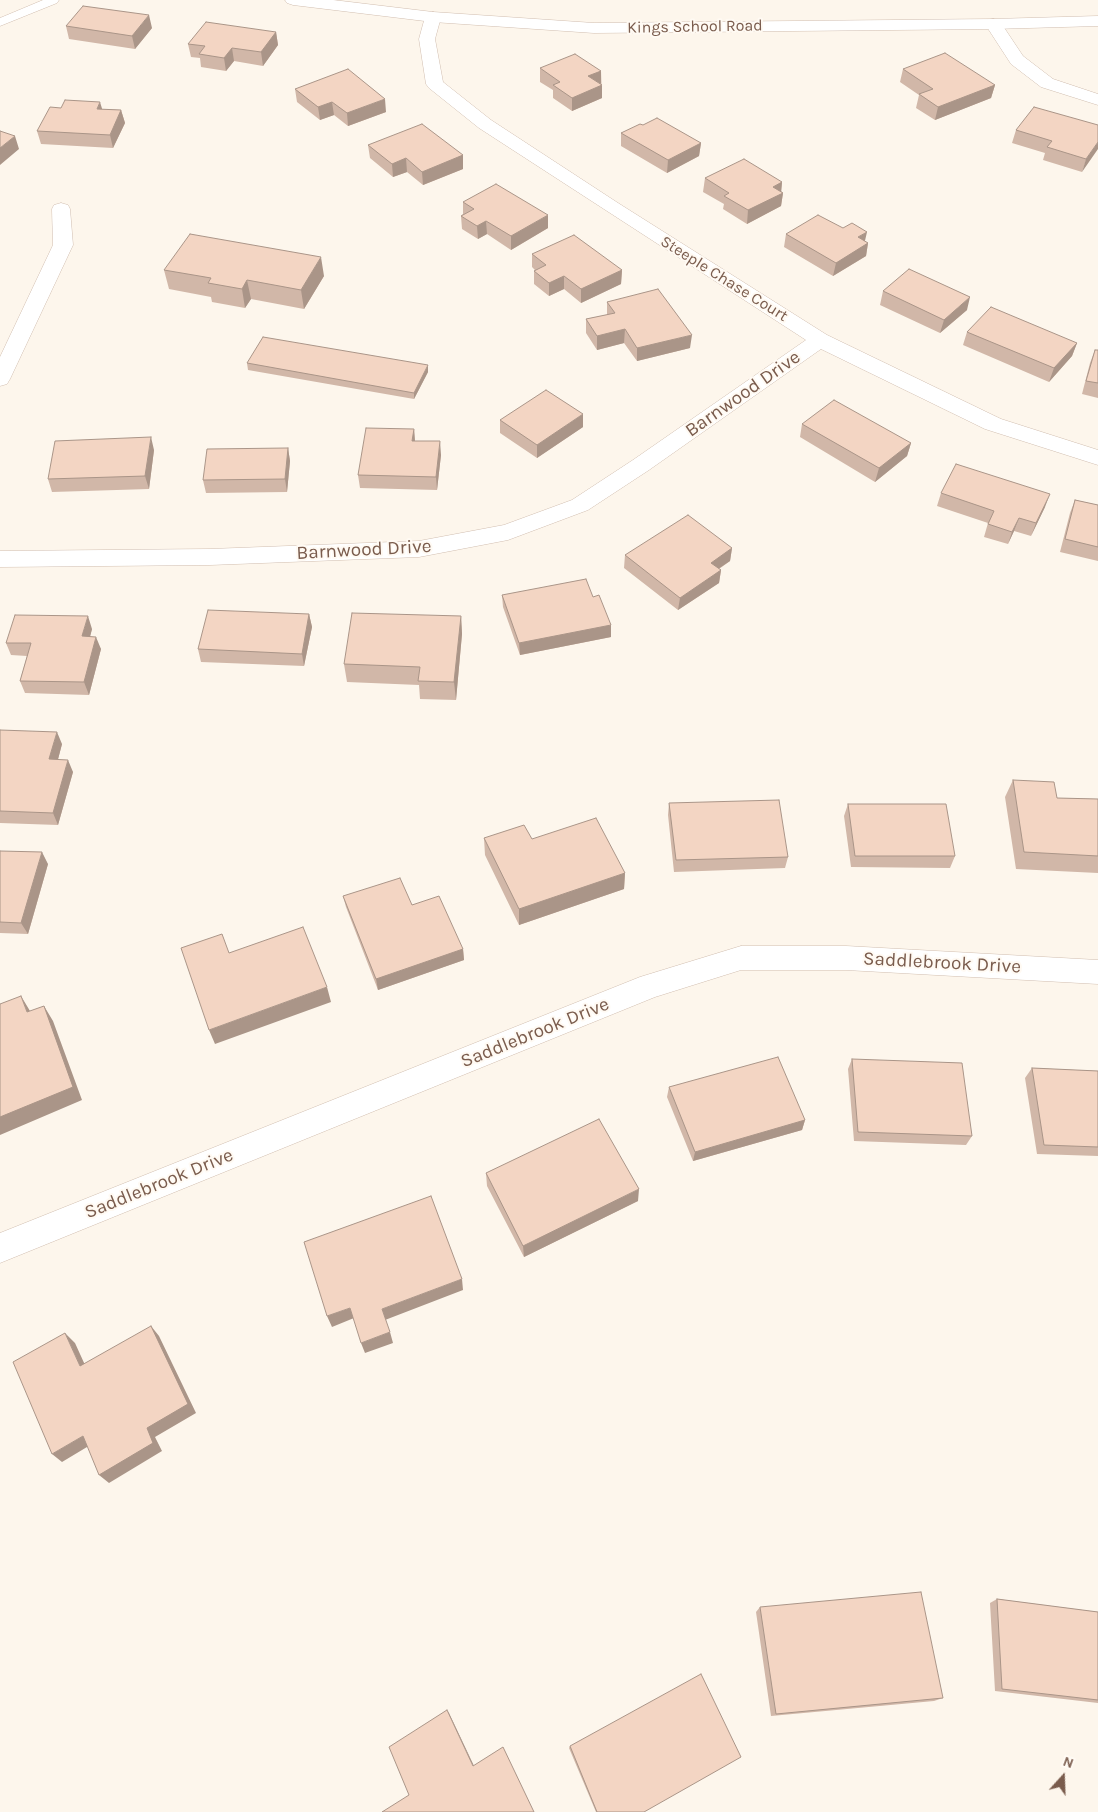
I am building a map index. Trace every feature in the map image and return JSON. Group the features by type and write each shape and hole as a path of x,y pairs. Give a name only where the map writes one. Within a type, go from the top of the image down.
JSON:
{"street":[{"name":"Kings School Road","path":"293,0 433,17 594,28 993,24 1098,21"},
{"name":"Steeple Chase Court","path":"433,17 427,39 435,84 485,124 611,208 820,340 993,424 1098,458"},
{"path":"993,24 1017,60 1047,83 1098,100"},
{"path":"0,379 63,245 60,209"},
{"name":"Barnwood Drive","path":"0,559 420,550 508,532 580,506 641,466 820,340"},
{"name":"Saddlebrook Drive","path":"0,1248 650,986 741,958 846,958 1098,972"}],"lane":[{"path":"0,22 53,0"}],"building":[{"path":"83,6 149,15 132,36 66,26"},
{"path":"206,22 276,32 261,52 232,48 224,58 199,54 205,46 188,44"},
{"path":"945,53 995,85 938,107 919,94 933,89 903,69"},
{"path":"575,54 601,71 588,76 602,85 572,98 553,85 560,82 540,68"},
{"path":"348,69 385,99 347,113 332,102 318,107 295,89"},
{"path":"65,100 100,102 97,109 121,110 110,135 37,131 50,107 61,108"},
{"path":"1034,107 1098,125 1098,142 1086,159 1047,147 1052,141 1016,130"},
{"path":"657,118 701,143 668,160 621,133"},
{"path":"422,124 463,155 422,172 406,158 392,164 368,145"},
{"path":"0,131 15,136 0,148"},
{"path":"744,159 782,182 773,187 783,193 748,210 724,196 729,193 705,178"},
{"path":"496,184 548,215 511,236 486,221 477,226 461,216 474,209 463,202"},
{"path":"818,215 843,228 852,223 867,232 858,237 868,243 836,263 786,234"},
{"path":"190,234 321,257 301,290 247,280 242,289 208,283 211,278 164,270"},
{"path":"574,235 622,270 581,289 564,276 549,283 534,271 546,265 532,254"},
{"path":"909,269 970,297 944,320 883,291"},
{"path":"658,289 692,335 637,348 625,329 597,336 586,319 615,313 607,302"},
{"path":"991,307 1077,343 1054,368 967,332"},
{"path":"263,337 428,365 414,393 247,363"},
{"path":"1095,350 1098,350 1098,383 1086,381"},
{"path":"546,390 583,414 537,445 500,420"},
{"path":"834,400 911,443 879,468 802,424"},
{"path":"366,428 414,429 412,441 440,441 436,477 358,475"},
{"path":"151,437 145,476 48,479 55,441"},
{"path":"288,448 285,479 203,480 207,449"},
{"path":"956,464 1050,494 1036,523 1019,518 1012,532 988,524 994,511 941,493"},
{"path":"1075,500 1098,505 1098,547 1065,539"},
{"path":"688,515 732,548 711,563 721,570 680,598 625,555"},
{"path":"586,579 593,597 599,595 611,625 519,643 502,595"},
{"path":"208,610 309,614 302,654 198,649"},
{"path":"352,613 461,616 454,682 418,681 420,667 344,664"},
{"path":"15,615 88,616 82,636 96,637 84,682 20,681 31,643 6,643"},
{"path":"0,730 57,732 49,759 68,760 53,813 0,811"},
{"path":"1013,780 1054,782 1057,798 1098,799 1098,856 1024,852"},
{"path":"779,800 788,857 676,860 669,803"},
{"path":"848,804 946,804 955,856 855,856"},
{"path":"596,818 625,873 519,909 484,838 524,825 532,839"},
{"path":"0,851 42,852 21,923 0,922"},
{"path":"400,878 412,905 439,896 463,949 376,979 343,896"},
{"path":"303,927 327,987 209,1030 181,948 222,934 229,953"},
{"path":"21,996 27,1012 44,1006 73,1087 0,1117 0,1004"},
{"path":"778,1057 805,1120 695,1152 669,1087"},
{"path":"852,1059 962,1063 972,1136 858,1132"},
{"path":"1032,1068 1098,1071 1098,1147 1044,1145"},
{"path":"599,1119 639,1189 523,1246 486,1173"},
{"path":"431,1196 462,1279 382,1309 390,1332 361,1343 350,1308 327,1316 304,1242"},
{"path":"151,1326 188,1404 147,1428 153,1443 99,1475 83,1436 52,1454 13,1362 65,1333 80,1366"},
{"path":"921,1592 943,1698 776,1714 760,1607"},
{"path":"997,1599 1098,1612 1098,1700 1002,1689"},
{"path":"701,1674 741,1757 644,1812 597,1812 570,1746"},
{"path":"447,1710 473,1766 503,1747 534,1812 382,1812 409,1795 389,1747"}]}
